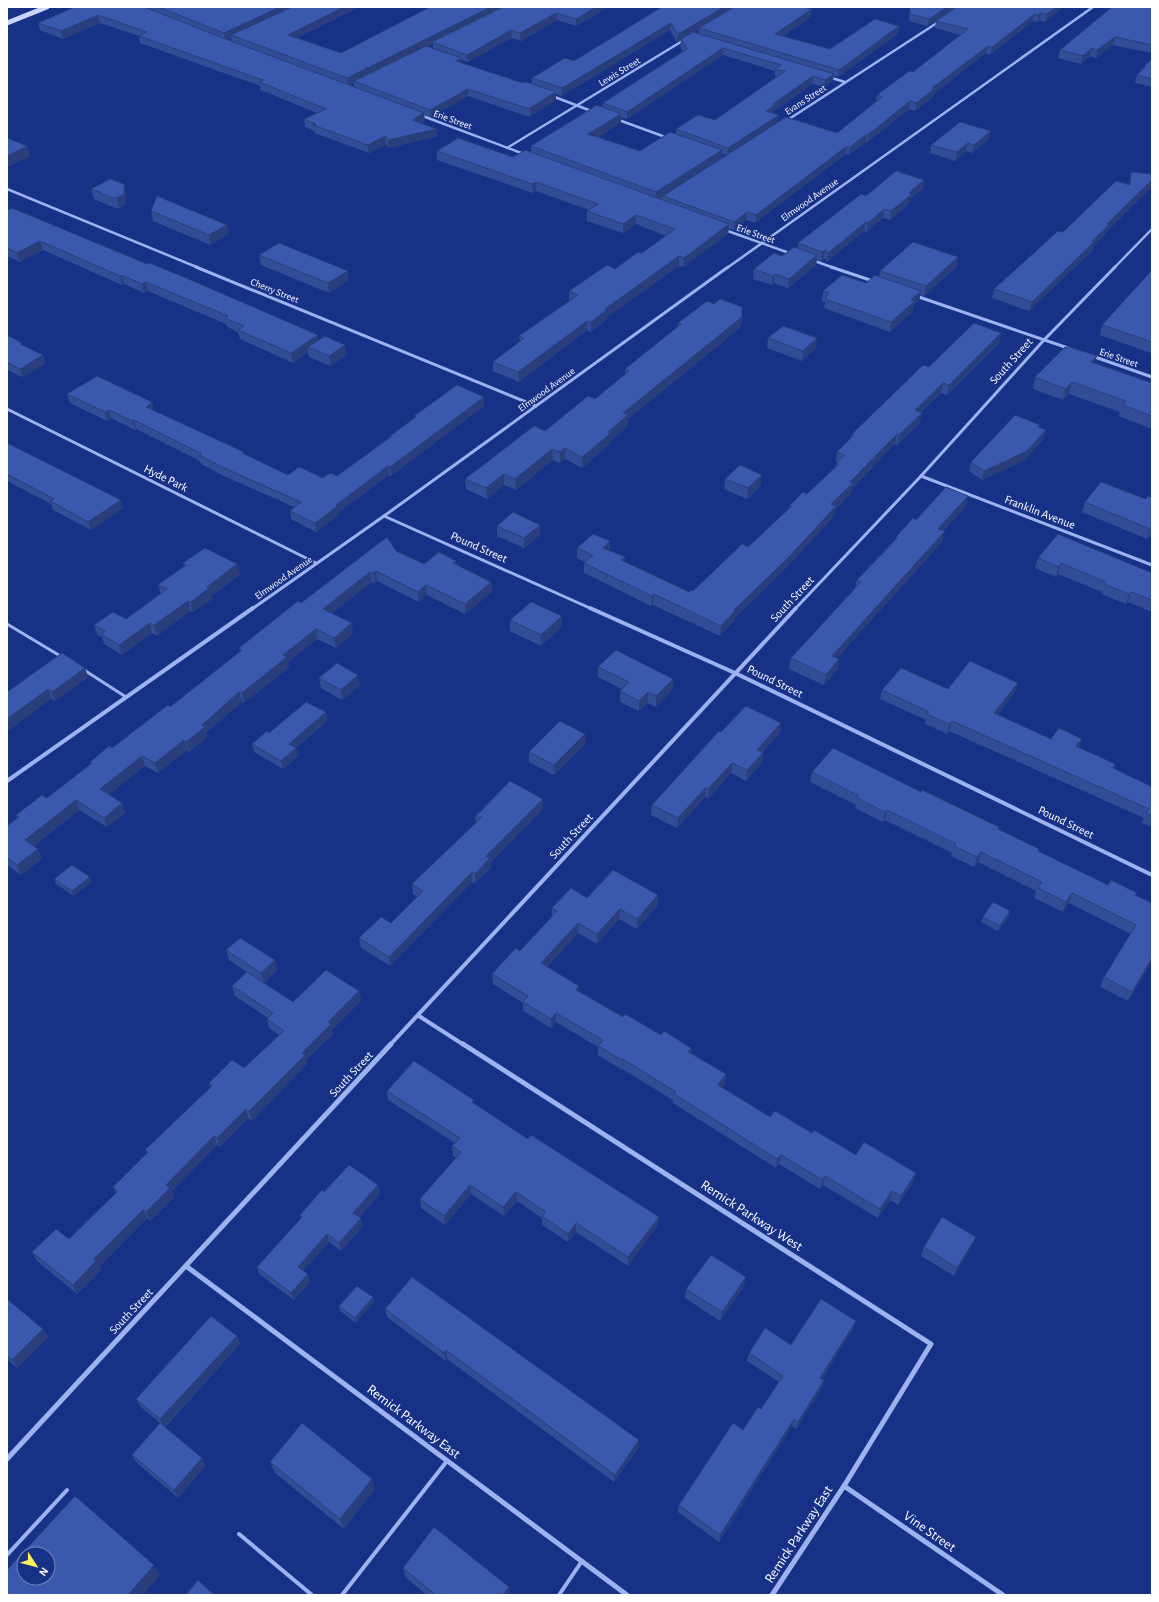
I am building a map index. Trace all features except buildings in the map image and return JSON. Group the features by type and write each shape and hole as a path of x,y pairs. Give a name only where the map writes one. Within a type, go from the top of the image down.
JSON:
{"main road":[{"path":"7,23 47,7"}],"street":[{"name":"Elmwood Avenue","path":"7,781 384,516 761,243 1093,7"},
{"name":"Evans Street","path":"780,125 942,20"},
{"name":"Lewis Street","path":"507,148 685,40"},
{"path":"823,76 845,82"},
{"path":"549,95 600,114"},
{"name":"Erie Street","path":"414,114 527,156"},
{"path":"615,119 675,140"},
{"name":"Cherry Street","path":"7,190 536,406"},
{"name":"South Street","path":"7,1459 419,1016 735,673 921,476 1044,340 1152,229"},
{"name":"Erie Street","path":"724,230 798,256"},
{"path":"806,258 880,284"},
{"path":"910,294 1073,349"},
{"name":"Erie Street","path":"1087,354 1152,377"},
{"name":"Hyde Park","path":"7,409 316,563"},
{"name":"Franklin Avenue","path":"921,476 1152,565"},
{"name":"Pound Street","path":"384,516 735,673 1152,875"},
{"name":"Remick Parkway West","path":"419,1016 931,1344 844,1486"},
{"name":"Remick Parkway East","path":"186,1266 628,1595"},
{"name":"Remick Parkway East","path":"772,1595 844,1486"},
{"name":"Vine Street","path":"844,1486 1003,1595"}],"lane":[{"path":"7,624 65,658"},
{"path":"77,666 126,697"},
{"path":"342,1595 447,1461"},
{"path":"7,1555 67,1490"},
{"path":"239,1534 312,1595"},
{"path":"559,1595 582,1561"}]}
